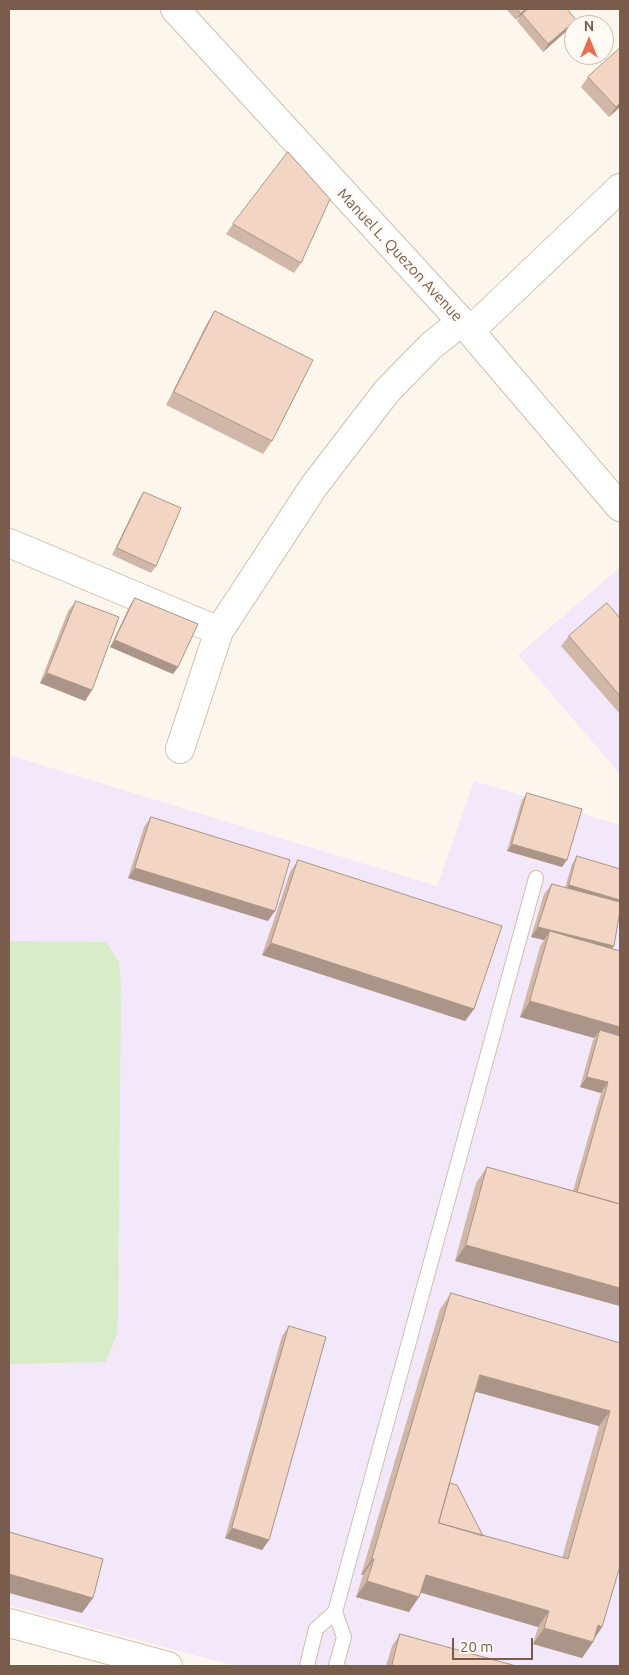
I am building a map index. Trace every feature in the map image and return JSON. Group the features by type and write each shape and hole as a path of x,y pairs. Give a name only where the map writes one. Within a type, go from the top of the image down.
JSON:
{"street":[{"name":"Manuel L. Quezon Avenue","path":"175,9 465,326 620,507"},
{"path":"180,748 219,631 314,486 387,391 431,346 465,326 620,188"},
{"path":"9,544 219,631"},
{"path":"9,1623 135,1662 168,1666"}],"lane":[{"path":"307,1666 316,1629 334,1612 536,878"},
{"path":"334,1612 344,1637 336,1666"}],"shaded area":[{"path":"620,567 620,774 518,655"},
{"path":"9,755 437,886 474,781 620,825 620,1666 235,1666 9,1605"}],"green space":[{"path":"9,941 106,942 119,962 121,985 118,1320 117,1334 106,1362 9,1364"}],"building":[{"path":"517,9 526,9 521,13"},
{"path":"528,9 567,9 572,15 564,15 564,30 548,44 522,14"},
{"path":"620,48 620,103 616,107 588,77 601,65 614,65 614,53"},
{"path":"288,152 330,199 301,263 233,224"},
{"path":"215,311 313,360 272,441 174,392"},
{"path":"144,492 181,508 156,566 117,548"},
{"path":"135,598 198,624 178,667 115,640"},
{"path":"76,601 119,617 92,690 47,673"},
{"path":"607,603 620,618 620,696 569,636"},
{"path":"527,793 582,809 567,860 512,844"},
{"path":"151,817 290,860 275,911 135,868"},
{"path":"577,856 620,869 620,900 569,885"},
{"path":"298,860 502,926 474,1009 271,943"},
{"path":"552,884 620,902 614,946 538,927"},
{"path":"550,931 620,951 620,1027 530,1001"},
{"path":"600,1030 620,1036 620,1204 577,1192 608,1082 587,1077"},
{"path":"487,1167 620,1204 620,1288 466,1245"},
{"path":"451,1293 620,1343 620,1566 602,1627 598,1625 593,1642 544,1628 549,1611 426,1575 419,1597 367,1581 374,1559 372,1559","holes":["480,1375 610,1411 568,1559 439,1523"]},
{"path":"289,1326 326,1337 269,1540 232,1528"},
{"path":"450,1483 457,1485 483,1536 439,1523"},
{"path":"9,1532 103,1559 93,1598 9,1574"},
{"path":"400,1634 516,1666 392,1666"}]}
